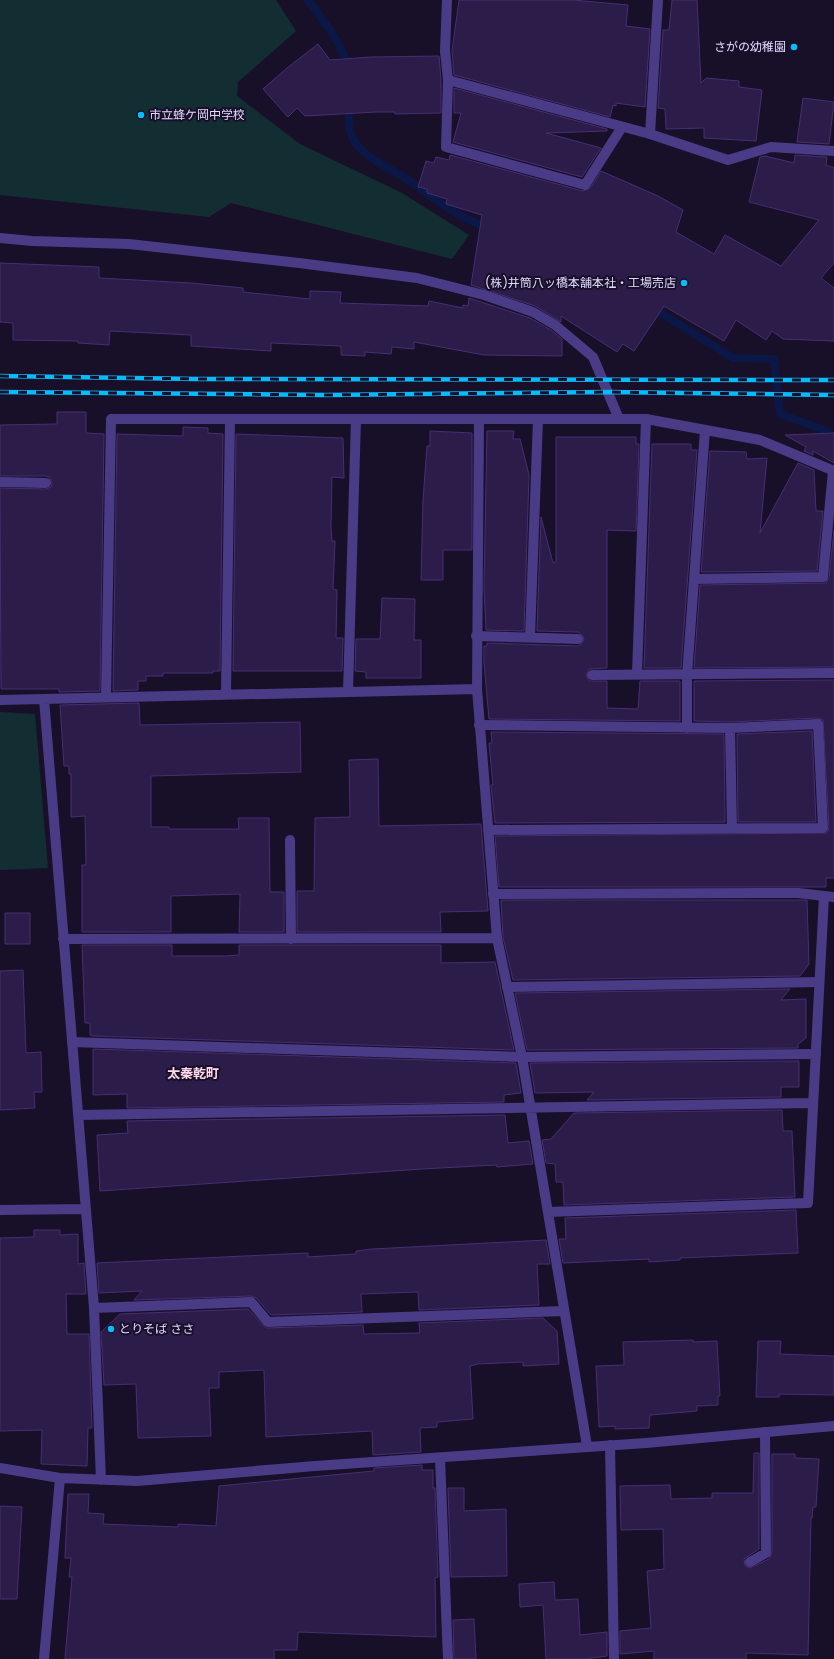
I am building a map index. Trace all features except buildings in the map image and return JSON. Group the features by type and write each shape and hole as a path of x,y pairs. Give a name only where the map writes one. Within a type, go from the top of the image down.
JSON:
{"street":[{"path":"447,0 445,51 448,80 446,147 585,185 622,127"},
{"path":"650,134 658,0"},
{"path":"448,80 650,134 728,160 771,147 834,151"},
{"path":"0,238 32,241 129,244 284,261 417,278 477,293 533,312 555,325 593,357 620,419"},
{"path":"106,697 111,419 646,419 760,440 833,471 823,576 694,579"},
{"path":"226,694 230,419"},
{"path":"348,692 356,419"},
{"path":"479,419 476,689 497,938 522,1057 587,1446"},
{"path":"530,637 538,419"},
{"path":"637,674 646,419"},
{"path":"687,728 687,675 705,430"},
{"path":"0,482 46,483"},
{"path":"476,636 578,639"},
{"path":"592,675 834,673"},
{"path":"0,700 476,689"},
{"path":"44,699 94,1308 101,1480"},
{"path":"479,725 730,728 818,724 823,828 488,830"},
{"path":"730,728 732,828"},
{"path":"290,840 291,939"},
{"path":"493,894 798,894 829,897 819,982 808,1203 548,1212"},
{"path":"64,939 497,938"},
{"path":"507,987 819,982"},
{"path":"72,1042 522,1057 816,1054"},
{"path":"78,1114 813,1104"},
{"path":"0,1210 86,1209"},
{"path":"94,1308 251,1302 268,1322 564,1312"},
{"path":"0,1468 60,1478 137,1481 315,1466 610,1445 834,1426"},
{"path":"750,1562 766,1553 765,1432"},
{"path":"610,1445 614,1659"},
{"path":"440,1458 448,1659"},
{"path":"44,1659 60,1478"}],"green space":[{"name":"市立蜂ケ岡中学校","path":"0,0 276,0 296,31 238,82 237,96 300,144 402,193 469,235 452,259 231,203 209,217 0,195"},
{"path":"0,712 35,714 48,868 0,870"}],"waterway":[{"path":"308,0 326,24 341,49 348,68"},
{"path":"349,104 349,124 352,138 365,153 455,212 478,224 490,228"},
{"path":"651,307 733,358 774,359 780,414 822,429 834,436"}],"railway":[{"path":"0,376 198,379 834,380"},
{"path":"0,392 326,395 609,392 834,395"}],"place":[{"name":"さがの幼稚園","path":"794,47"},
{"name":"市立蜂ケ岡中学校","path":"141,115"},
{"name":"(株)井筒八ッ橋本舗本社・工場売店","path":"684,283"},
{"name":"とりそば ささ","path":"111,1329"}],"district":[{"name":"太秦乾町","path":"193,1073"}]}
